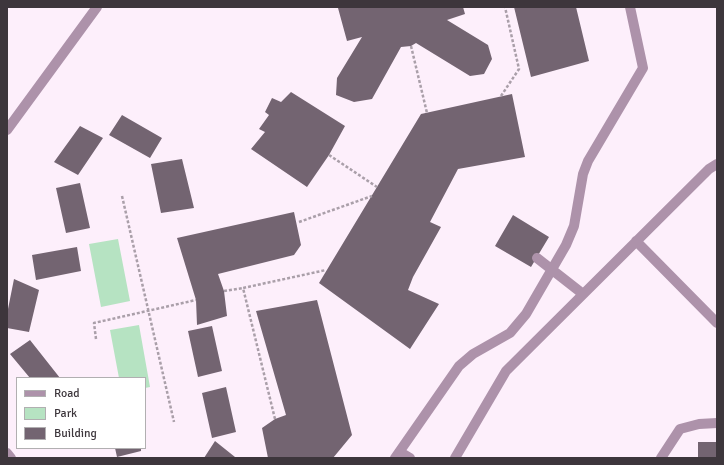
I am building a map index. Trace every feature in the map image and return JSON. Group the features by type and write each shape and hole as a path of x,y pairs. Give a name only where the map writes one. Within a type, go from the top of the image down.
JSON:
{"lane":[{"path":"7,130 97,7"},
{"path":"410,458 397,455 459,366 473,354 510,333 526,314 566,245 574,226 583,174 588,161 643,68 630,7"},
{"path":"455,458 506,371 709,169 717,164"},
{"path":"636,241 717,323"},
{"path":"537,258 583,294"},
{"path":"661,458 680,429 699,424 717,423"},
{"path":"7,453 11,458"}],"path":[{"path":"500,96 519,69 505,7"},
{"path":"410,46 427,113"},
{"path":"329,155 377,187"},
{"path":"122,196 174,422"},
{"path":"299,222 372,196"},
{"path":"224,291 326,270"},
{"path":"243,288 275,419"},
{"path":"96,339 94,323 196,300"}],"green space":[{"path":"118,239 130,301 101,307 89,244"},
{"path":"139,325 150,387 146,388 146,377 119,377 110,330"}],"building":[{"path":"463,7 465,14 447,20 488,45 492,59 484,74 470,76 416,43 411,46 401,47 372,99 354,102 336,95 337,78 362,37 347,41 338,8"},
{"path":"514,7 576,7 589,61 531,77"},
{"path":"291,92 345,126 329,155 307,187 251,149 265,132 259,129 269,115 265,112 272,98 281,102"},
{"path":"512,94 525,157 458,169 430,222 441,227 413,277 408,290 439,304 410,349 319,283 421,114"},
{"path":"122,115 162,138 150,158 109,135"},
{"path":"80,126 103,138 78,175 54,162"},
{"path":"182,159 194,208 161,213 151,164"},
{"path":"80,183 90,228 66,233 56,188"},
{"path":"294,212 301,245 294,255 218,274 224,291 227,316 197,325 196,300 177,238"},
{"path":"513,215 549,237 531,267 495,246"},
{"path":"77,247 81,271 36,280 32,255"},
{"path":"14,279 39,290 29,332 7,328 7,314"},
{"path":"317,300 352,435 333,458 268,458 262,428 275,419 286,415 256,311"},
{"path":"212,326 222,371 198,377 188,331"},
{"path":"30,340 59,377 29,377 10,354"},
{"path":"226,387 236,432 212,438 202,393"},
{"path":"215,441 235,457 235,458 204,458"},
{"path":"698,442 717,442 717,458 698,458"},
{"path":"115,449 141,449 141,451 117,457"}]}
